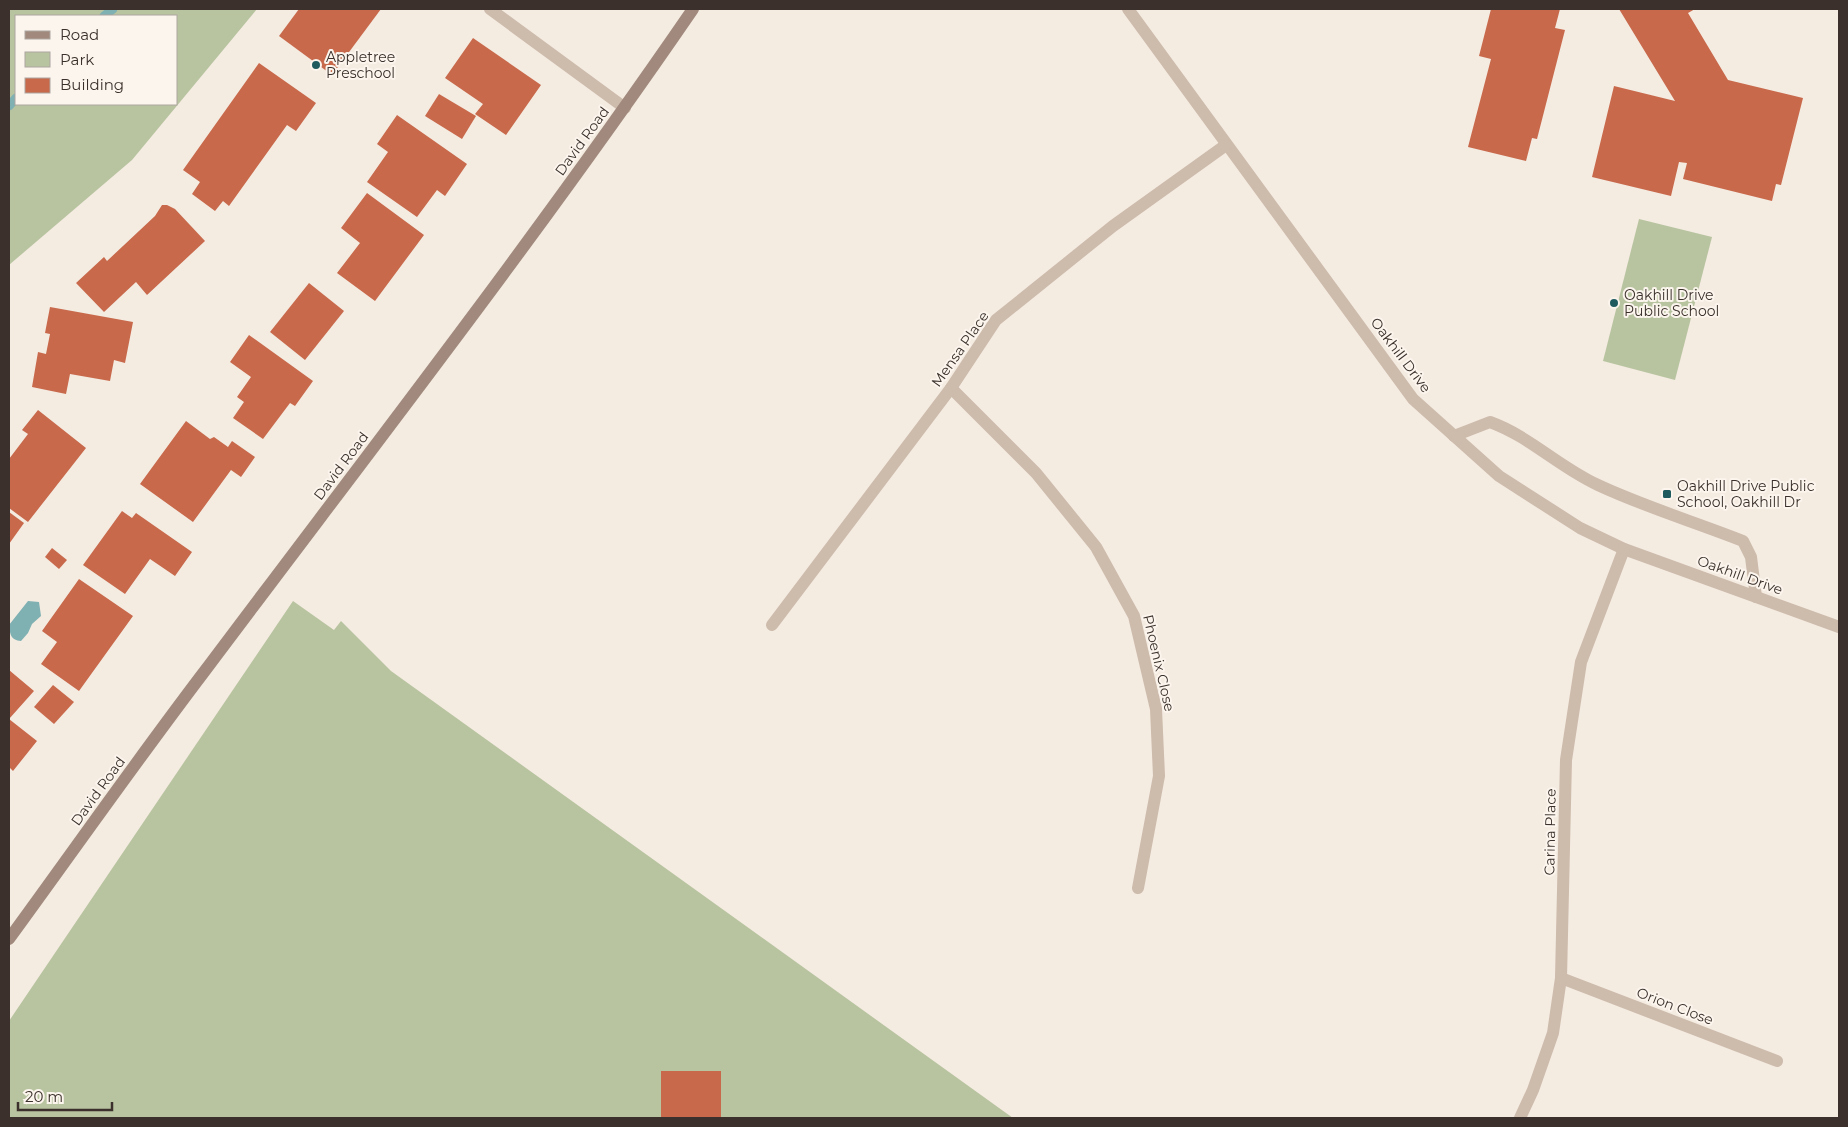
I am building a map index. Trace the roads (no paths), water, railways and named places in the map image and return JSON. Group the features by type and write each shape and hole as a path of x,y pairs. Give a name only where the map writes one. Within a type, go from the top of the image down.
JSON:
{"street":[{"path":"490,9 625,108"},
{"name":"David Road","path":"9,939 202,674 412,397 625,108 693,9"},
{"name":"Oakhill Drive","path":"1128,9 1413,399 1499,476 1580,528 1624,549 1839,627"},
{"name":"Mensa Place","path":"772,625 951,388 996,320 1113,226 1226,145"},
{"name":"Phoenix Close","path":"951,388 1036,473 1096,547 1134,616 1156,709 1159,776 1138,888"},
{"path":"1454,436 1490,422 1512,430 1565,467 1598,484 1743,541 1751,557 1756,597"},
{"name":"Carina Place","path":"1520,1118 1533,1090 1553,1033 1561,978 1566,760 1581,662 1624,549"},
{"name":"Orion Close","path":"1561,978 1777,1061"}],"water":[{"path":"28,601 39,602 41,616 32,624 28,633 21,641 12,636 9,625"}],"waterway":[{"path":"105,15 113,9"},
{"path":"9,106 15,99"}],"place":[{"name":"Appletree Preschool","path":"316,65"},
{"name":"Oakhill Drive Public School","path":"1614,303"},
{"name":"Oakhill Drive Public School, Oakhill Dr","path":"1667,494"}]}
